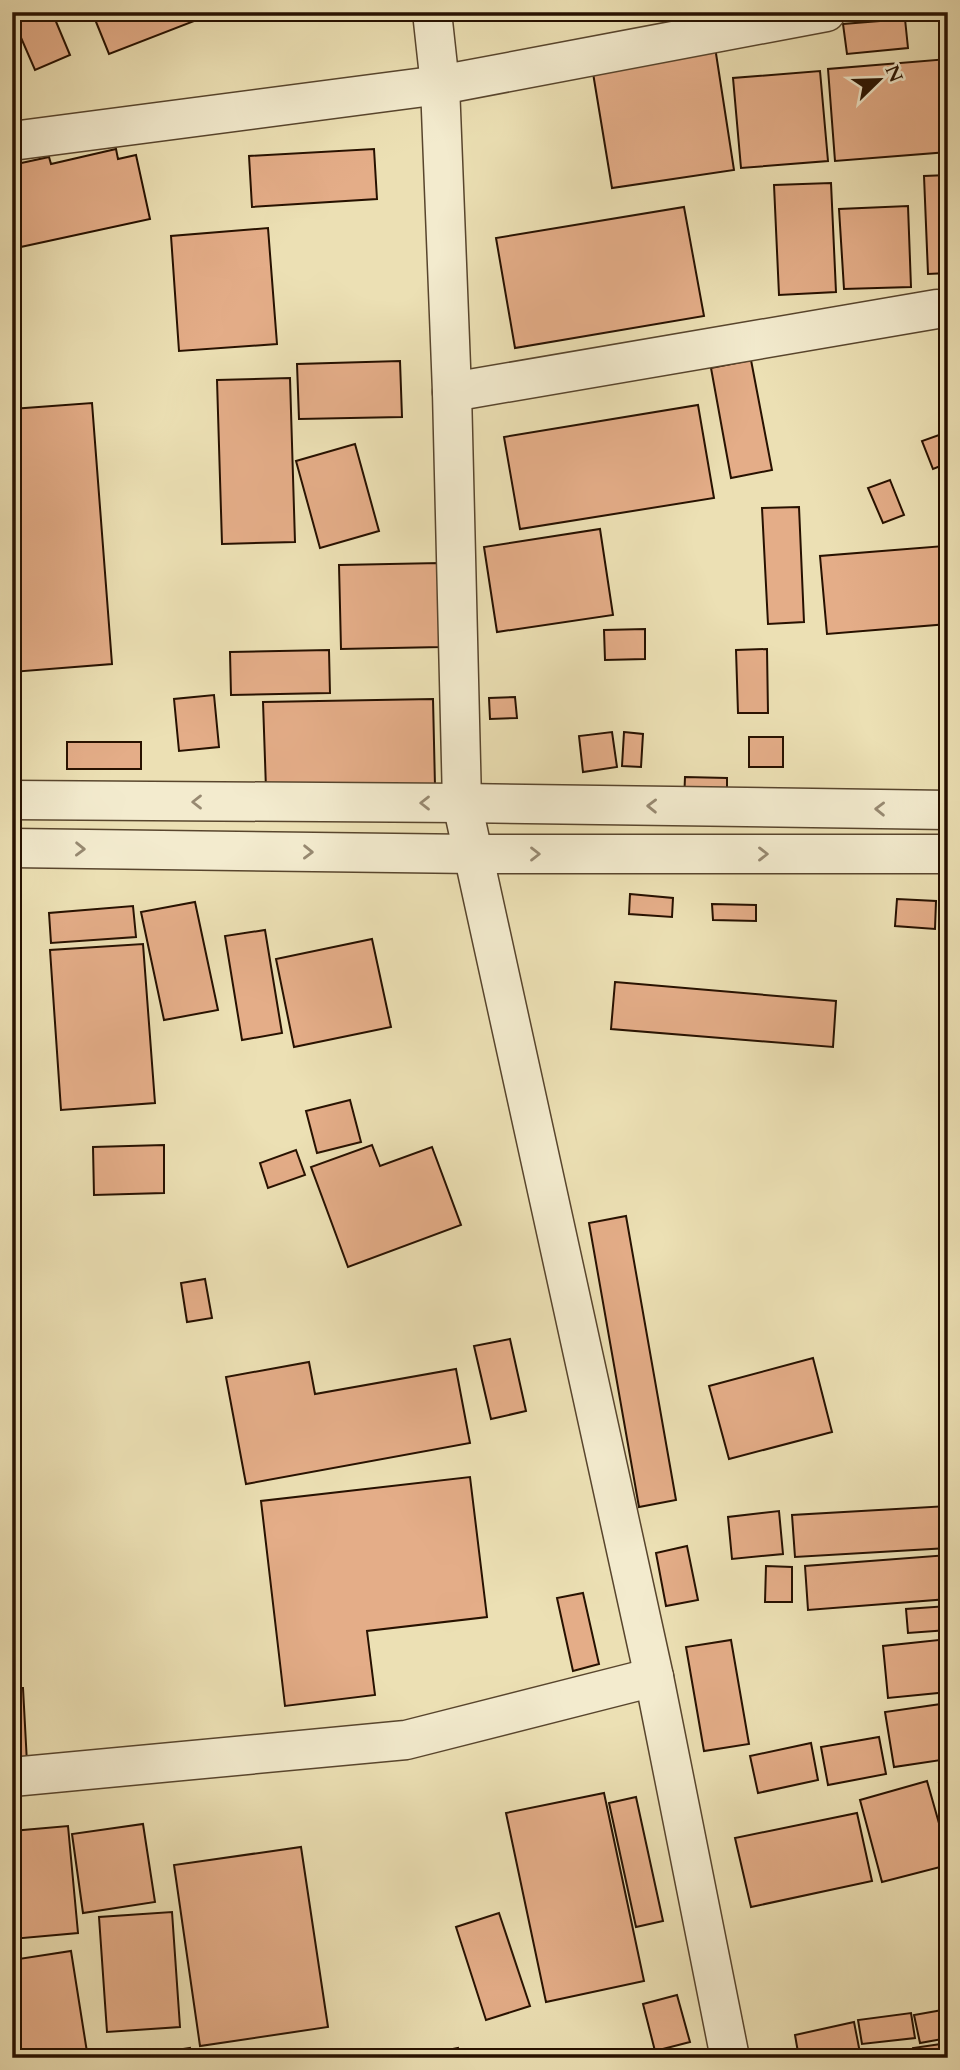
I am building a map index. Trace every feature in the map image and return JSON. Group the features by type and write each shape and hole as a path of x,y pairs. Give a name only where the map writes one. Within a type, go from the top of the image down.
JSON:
{"street":[{"path":"432,12 440,85 452,392 462,803 654,1677 730,2058"},
{"path":"12,141 440,85 826,12"},
{"path":"452,392 937,309"},
{"path":"12,800 948,810"},
{"path":"12,848 474,854 948,854"},
{"path":"12,1777 406,1740 654,1677"}],"building":[{"path":"12,12 52,12 70,55 35,70"},
{"path":"92,12 200,12 202,18 109,54"},
{"path":"905,19 908,48 847,54 843,24"},
{"path":"715,47 734,170 612,188 592,67"},
{"path":"948,59 948,152 835,161 828,69"},
{"path":"820,71 828,161 741,168 733,78"},
{"path":"116,149 118,159 136,155 150,219 16,248 12,230 12,165 49,157 51,164"},
{"path":"374,149 377,199 252,207 249,156"},
{"path":"948,175 948,273 928,274 924,176"},
{"path":"831,183 836,292 779,295 774,185"},
{"path":"908,206 911,287 844,289 839,209"},
{"path":"684,207 704,316 515,348 496,238"},
{"path":"268,228 277,344 179,351 171,236"},
{"path":"751,360 772,470 731,478 711,368"},
{"path":"400,361 402,417 299,419 297,364"},
{"path":"290,378 295,542 222,544 217,380"},
{"path":"92,403 112,664 12,672 12,409"},
{"path":"698,405 714,498 520,529 504,437"},
{"path":"939,435 948,463 933,469 922,441"},
{"path":"355,444 379,531 320,548 296,461"},
{"path":"890,480 904,515 883,523 868,488"},
{"path":"799,507 804,622 768,624 762,508"},
{"path":"600,529 613,615 497,632 484,547"},
{"path":"944,546 948,624 827,634 820,556"},
{"path":"440,563 442,647 341,649 339,565"},
{"path":"645,629 645,659 605,660 604,630"},
{"path":"767,649 768,713 738,713 736,650"},
{"path":"329,650 330,693 231,695 230,652"},
{"path":"214,695 219,747 179,751 174,699"},
{"path":"515,697 517,718 490,719 489,698"},
{"path":"433,699 435,786 266,789 263,702"},
{"path":"612,732 617,767 583,772 579,736"},
{"path":"624,732 643,734 641,767 622,766"},
{"path":"749,737 783,737 783,767 749,767"},
{"path":"67,742 141,742 141,769 67,769"},
{"path":"685,777 727,778 727,803 684,802"},
{"path":"630,894 673,898 672,917 629,914"},
{"path":"897,899 936,901 935,929 895,926"},
{"path":"195,902 218,1010 164,1020 141,912"},
{"path":"712,904 756,905 756,921 713,920"},
{"path":"133,906 136,937 51,943 49,913"},
{"path":"265,930 282,1033 242,1040 225,936"},
{"path":"372,939 391,1027 294,1047 276,959"},
{"path":"143,944 155,1103 61,1110 50,950"},
{"path":"615,982 836,1001 833,1047 611,1029"},
{"path":"350,1100 361,1142 317,1153 306,1111"},
{"path":"164,1145 164,1193 94,1195 93,1147"},
{"path":"372,1145 380,1166 432,1147 461,1225 348,1267 311,1167"},
{"path":"296,1150 305,1175 268,1188 260,1163"},
{"path":"626,1216 676,1500 639,1507 589,1223"},
{"path":"205,1279 212,1318 187,1322 181,1283"},
{"path":"510,1339 526,1411 491,1419 474,1346"},
{"path":"813,1358 832,1432 729,1459 709,1386"},
{"path":"309,1362 315,1394 456,1369 470,1443 246,1484 226,1377"},
{"path":"470,1477 487,1617 367,1631 375,1695 285,1706 261,1501"},
{"path":"948,1506 948,1548 795,1557 792,1515"},
{"path":"779,1511 783,1554 732,1559 728,1517"},
{"path":"687,1546 698,1600 666,1606 656,1553"},
{"path":"948,1555 948,1599 808,1610 805,1566"},
{"path":"766,1566 792,1567 792,1602 765,1602"},
{"path":"583,1593 599,1664 573,1671 557,1598"},
{"path":"948,1606 948,1630 908,1633 906,1609"},
{"path":"948,1639 948,1692 888,1698 883,1646"},
{"path":"731,1640 749,1744 704,1751 686,1647"},
{"path":"12,1688 23,1688 27,1763 12,1764"},
{"path":"948,1703 948,1759 894,1767 885,1712"},
{"path":"879,1737 886,1774 828,1785 821,1747"},
{"path":"811,1743 818,1780 758,1793 750,1756"},
{"path":"927,1781 948,1855 948,1865 882,1882 860,1800"},
{"path":"948,1782 948,1824 939,1783"},
{"path":"604,1793 644,1981 546,2002 506,1813"},
{"path":"636,1797 663,1921 636,1927 609,1803"},
{"path":"857,1813 872,1881 751,1907 735,1838"},
{"path":"143,1824 155,1902 83,1913 72,1834"},
{"path":"68,1826 78,1933 12,1939 12,1831"},
{"path":"301,1847 328,2027 200,2046 174,1865"},
{"path":"172,1912 180,2027 107,2032 99,1917"},
{"path":"499,1913 530,2006 486,2020 456,1927"},
{"path":"71,1951 87,2052 52,2058 12,2058 12,1960"},
{"path":"677,1995 690,2042 655,2051 643,2004"},
{"path":"948,2009 948,2038 920,2043 914,2015"},
{"path":"911,2013 915,2038 862,2044 858,2020"},
{"path":"854,2022 861,2058 799,2058 795,2035"},
{"path":"948,2043 948,2058 914,2058 913,2048"},
{"path":"190,2048 191,2058 158,2058 157,2053"},
{"path":"458,2048 460,2058 408,2058"}]}
